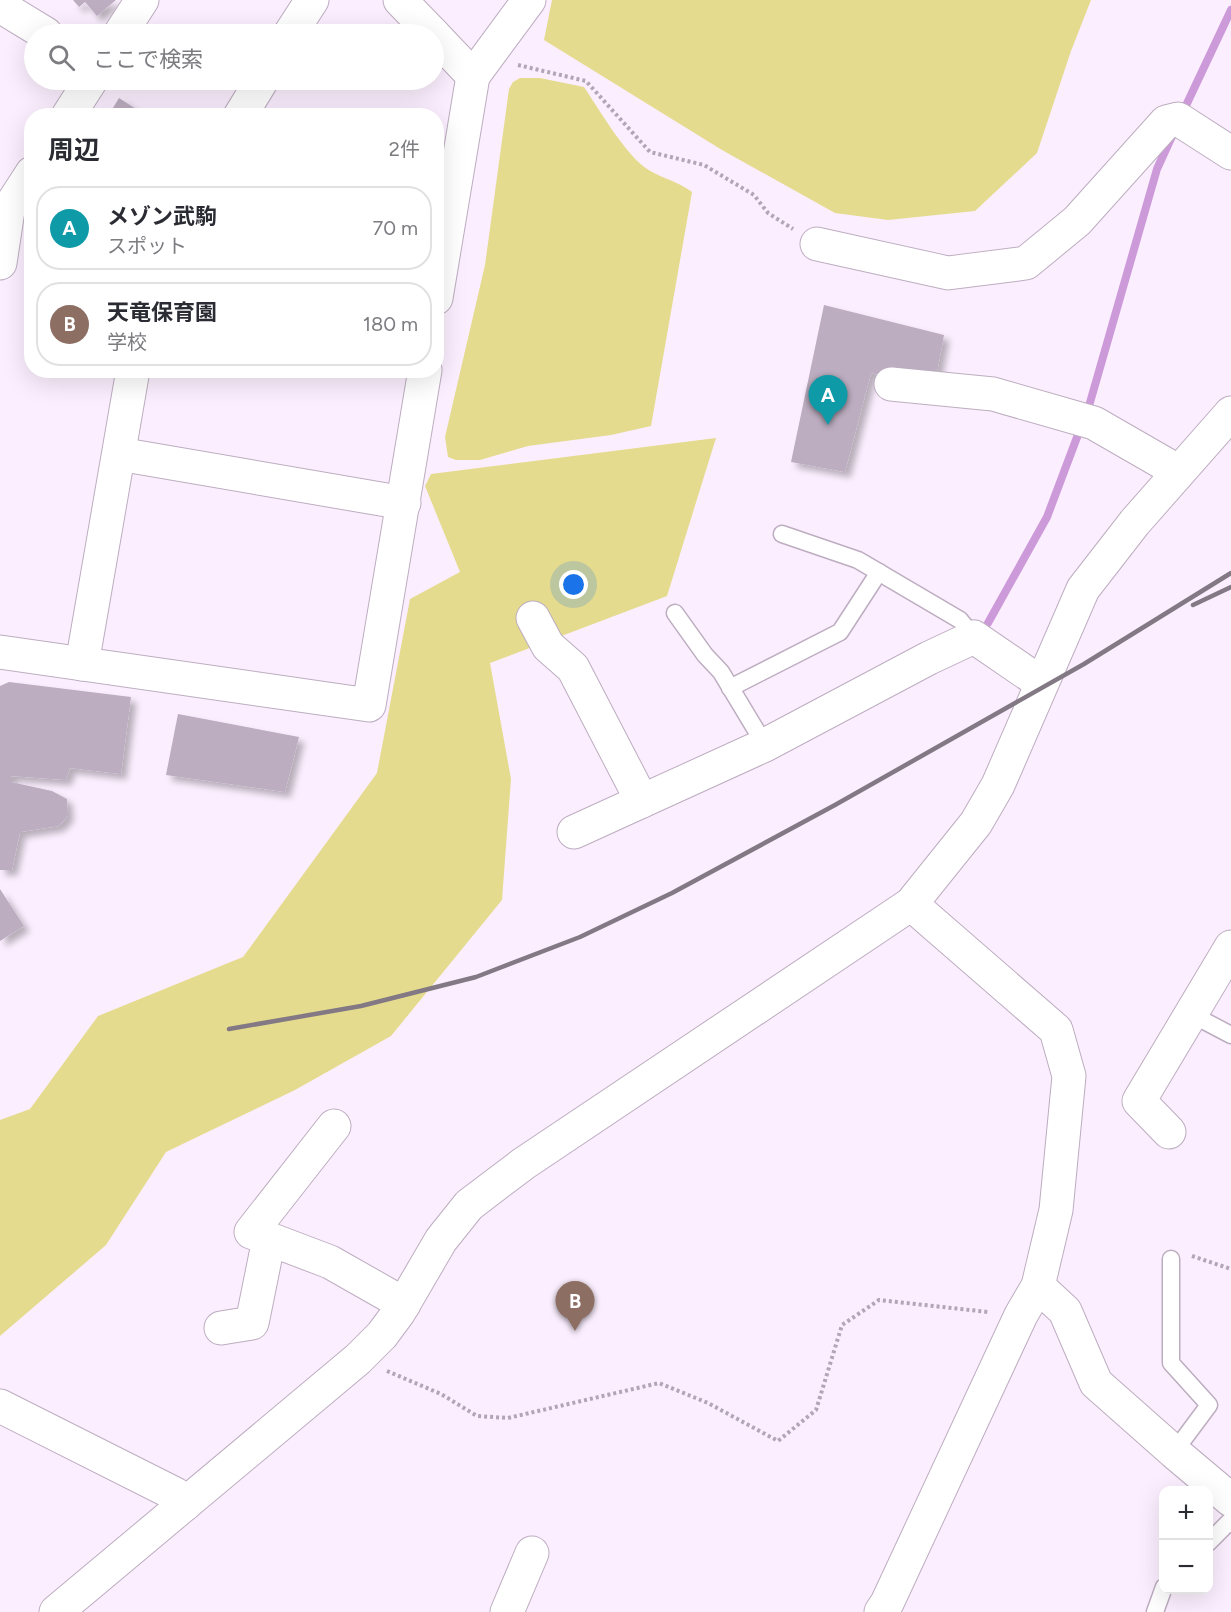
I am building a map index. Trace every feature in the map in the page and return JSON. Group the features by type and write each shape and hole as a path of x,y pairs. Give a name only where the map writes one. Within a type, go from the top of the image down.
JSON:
{"street":[{"path":"126,24 142,0"},
{"path":"296,24 312,0"},
{"path":"400,0 423,24"},
{"path":"444,248 473,76 529,0"},
{"path":"0,6 30,24"},
{"path":"444,46 473,76"},
{"path":"73,108 85,90"},
{"path":"245,108 256,90"},
{"path":"817,244 948,273 1026,263 1077,221 1166,122 1187,124 1231,153"},
{"path":"0,263 13,211 24,189"},
{"path":"82,664 132,378"},
{"path":"0,652 369,705 424,378"},
{"path":"891,384 993,394 1094,423 1167,465 1177,474"},
{"path":"56,1612 358,1359 382,1335 404,1304 441,1240 469,1205 523,1164 911,904 982,813 998,785 1083,589 1136,522 1231,413"},
{"path":"119,454 404,503"},
{"path":"533,618 548,646 573,668 642,801"},
{"path":"574,832 765,745 929,658 974,637 1042,681"},
{"path":"888,1609 1021,1316 1038,1286 1056,1210 1069,1076 1056,1030 911,904"},
{"path":"1169,1132 1139,1101 1231,947"},
{"path":"334,1126 251,1232 330,1262 404,1304"},
{"path":"221,1328 252,1323 269,1239"},
{"path":"1038,1286 1065,1311 1096,1383 1231,1500"},
{"path":"0,1406 175,1494 185,1504"},
{"path":"507,1612 532,1553"}],"lane":[{"path":"782,534 858,560 960,620 974,637"},
{"path":"730,688 840,632 879,572"},
{"path":"675,613 720,672 765,745"},
{"path":"1191,1014 1231,1035"},
{"path":"1171,1259 1171,1363 1209,1405 1174,1452"},
{"path":"1212,1540 1231,1520"},
{"path":"1155,1612 1161,1594"}],"path":[{"path":"473,76 513,64 586,81 650,152 704,165 754,195 768,213 817,244"},
{"path":"358,1359 441,1394 477,1416 508,1418 659,1383 708,1403 778,1441 816,1410 842,1325 879,1300 1021,1316"}],"shaded area":[{"path":"552,0 1091,0 1071,51 1037,153 975,211 888,220 835,213 722,150 544,40"},
{"path":"520,78 540,78 584,87 635,159 648,170 692,192 651,426 611,435 528,446 480,460 456,460 448,457 445,437 485,265 509,89 513,82"},
{"path":"716,438 667,596 490,663 511,779 502,900 391,1036 295,1090 166,1152 106,1245 0,1336 0,1120 30,1109 98,1016 243,957 377,773 410,599 460,572 425,486 431,474"}],"building":[{"path":"73,0 116,0 97,16 85,2 79,7"},
{"path":"119,98 135,108 113,108"},
{"path":"824,305 944,335 934,388 871,373 845,472 791,462"},
{"path":"9,682 131,697 121,774 70,768 66,780 11,776 11,782 52,791 67,799 68,816 59,826 20,832 12,870 0,870 0,686"},
{"path":"178,714 299,737 285,792 166,775"},
{"path":"0,889 24,926 0,941"}],"waterway":[{"path":"1182,114 1231,10"},
{"path":"1089,406 1157,169 1173,134"},
{"path":"988,623 1047,517 1079,432"}],"railway":[{"path":"229,1029 361,1006 476,977 580,937 672,893 835,805 1084,664 1231,573"},
{"path":"1193,605 1231,587"}],"place":[{"name":"メゾン武駒","path":"828,425"},
{"name":"天竜保育園","path":"575,1331"}]}
